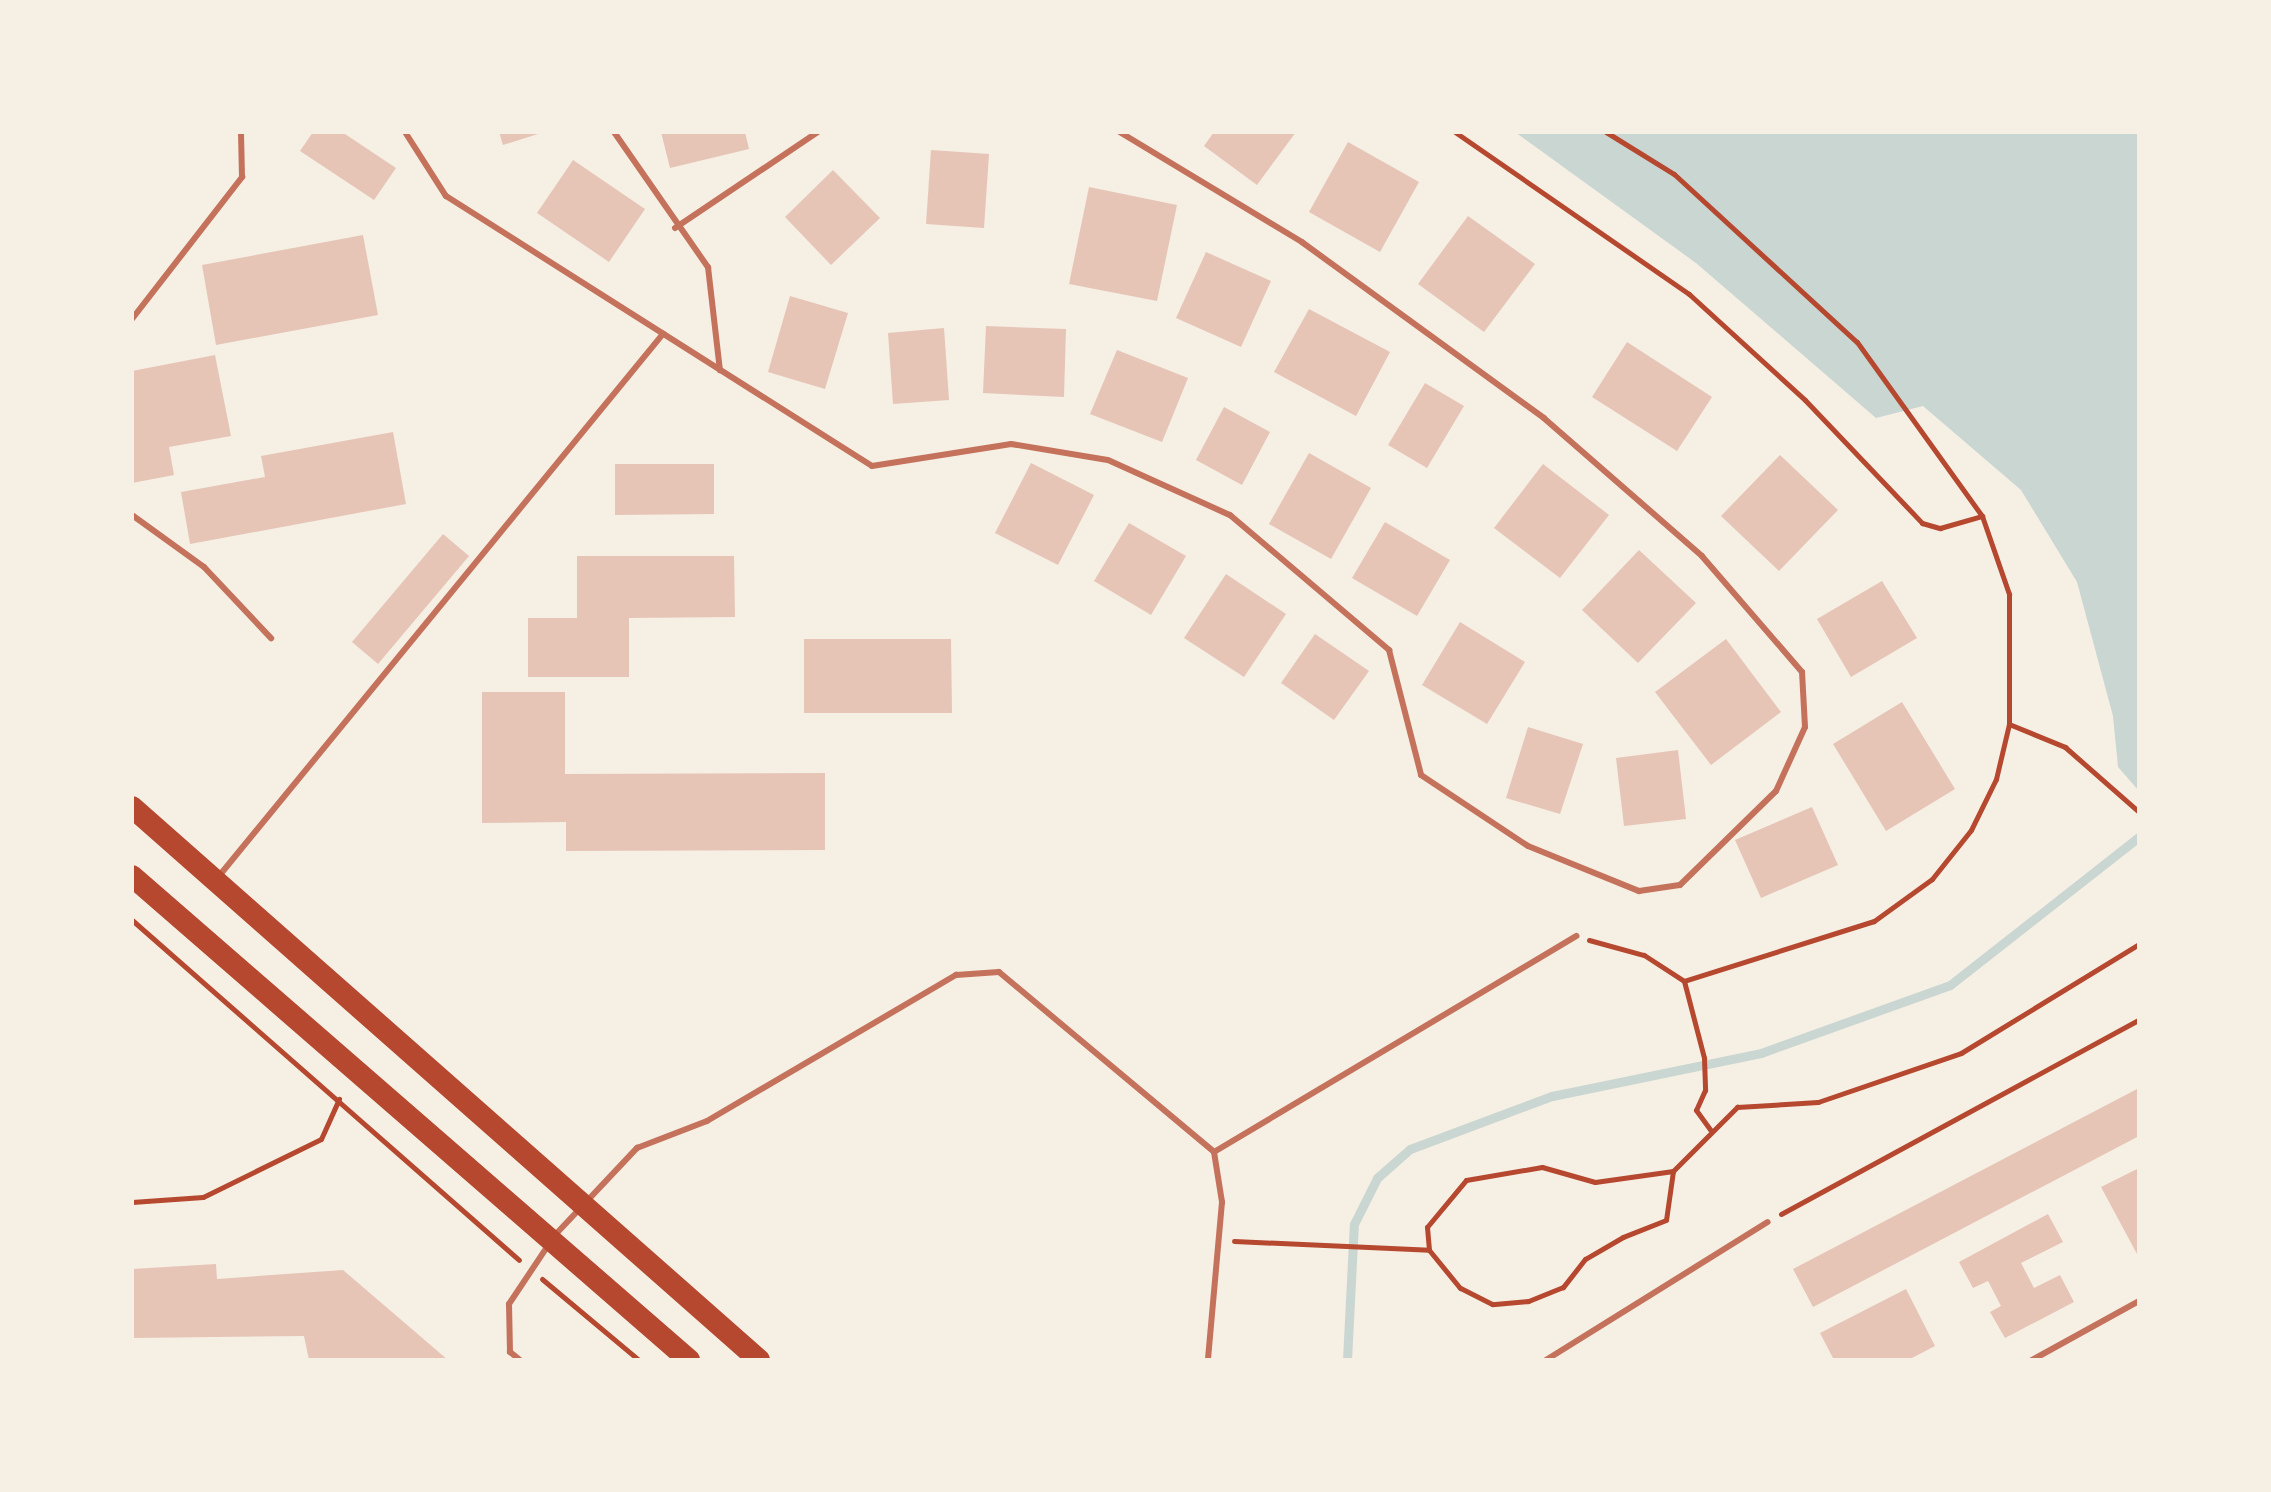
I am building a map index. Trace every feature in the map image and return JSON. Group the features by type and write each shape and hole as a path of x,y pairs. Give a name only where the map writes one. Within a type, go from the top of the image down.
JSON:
{"highway":[{"path":"132,807 212,884 580,1201 759,1360"},
{"path":"132,876 351,1074 689,1360"}],"lane":[{"path":"132,319 242,177 241,132"},
{"path":"405,132 446,196 872,466 1011,444 1108,460 1230,515 1389,650 1421,775 1528,846 1639,891 1680,885 1776,791 1805,727 1802,672 1702,556 1544,418 1302,242 1120,132"},
{"path":"614,132 675,228 708,267 720,370"},
{"path":"675,228 818,132"},
{"path":"212,884 663,334"},
{"path":"132,515 204,567 271,638"},
{"path":"1214,1152 1576,936"},
{"path":"520,1360 510,1352 509,1304 580,1201 637,1148 707,1121 956,975 999,972 1214,1152 1219,1240 1208,1360"},
{"path":"1546,1360 1768,1222"},
{"path":"2032,1360 2139,1301"}],"path":[{"path":"1455,132 1689,294 1805,400 1922,523 1940,528 1982,516"},
{"path":"1606,132 1674,174 1764,250 1857,342 1920,425 1982,516 2009,594 2009,724 1990,792 1932,879 1874,921 1684,981"},
{"path":"2009,724 2065,747 2106,777 2139,812"},
{"path":"132,920 531,1270 639,1360"},
{"path":"1576,936 1644,955 1684,981 1705,1090 1696,1110 1710,1130"},
{"path":"1673,1171 1595,1182 1542,1167 1466,1180 1427,1227 1429,1250 1460,1288 1492,1304 1528,1301 1563,1287 1585,1259 1623,1237 1666,1220 1673,1171 1710,1130 1737,1107 1818,1102 1961,1053 2139,944"},
{"path":"1768,1222 2139,1020"},
{"path":"132,1202 203,1197 321,1139 351,1074"},
{"path":"1219,1240 1429,1250"}],"shaded area":[{"path":"1515,132 2139,132 2139,791 2118,767 2113,716 2077,582 2021,490 1923,406 1876,418 1696,263"}],"building":[{"path":"313,132 342,132 396,168 374,200 300,151"},
{"path":"499,132 541,132 541,133 503,145"},
{"path":"661,132 745,132 749,149 670,168"},
{"path":"1214,132 1296,132 1257,185 1204,146"},
{"path":"1348,142 1419,182 1380,252 1309,212"},
{"path":"931,150 989,154 984,228 926,224"},
{"path":"573,160 645,209 609,262 537,213"},
{"path":"833,170 880,218 831,265 785,217"},
{"path":"1089,187 1177,205 1157,301 1069,284"},
{"path":"1468,216 1535,264 1484,332 1418,284"},
{"path":"363,235 378,315 216,345 202,265"},
{"path":"1206,252 1271,281 1241,347 1176,318"},
{"path":"790,296 848,313 825,389 768,372"},
{"path":"1309,309 1390,352 1356,416 1274,372"},
{"path":"986,326 1066,329 1064,397 983,393"},
{"path":"944,328 949,400 893,404 888,333"},
{"path":"1627,342 1712,397 1677,451 1592,397"},
{"path":"1117,350 1188,378 1162,442 1090,414"},
{"path":"215,355 231,436 169,447 174,475 132,483 132,371"},
{"path":"1425,383 1464,406 1427,468 1388,445"},
{"path":"1224,407 1270,432 1242,485 1196,460"},
{"path":"393,432 406,504 190,544 181,492 265,477 261,456"},
{"path":"1309,453 1371,488 1331,559 1269,524"},
{"path":"1780,455 1838,510 1779,571 1721,516"},
{"path":"1031,463 1094,495 1058,565 995,533"},
{"path":"615,464 714,464 714,514 615,515"},
{"path":"1543,464 1609,515 1560,578 1494,528"},
{"path":"1385,522 1450,560 1417,616 1352,578"},
{"path":"1129,523 1186,556 1151,615 1094,581"},
{"path":"443,534 469,556 378,664 352,642"},
{"path":"1639,550 1696,603 1638,663 1582,610"},
{"path":"577,556 734,556 735,617 629,618 629,677 528,677 528,618 577,618"},
{"path":"1226,574 1286,614 1244,677 1184,638"},
{"path":"1882,581 1917,638 1851,677 1817,619"},
{"path":"1460,622 1525,662 1487,724 1422,685"},
{"path":"1315,634 1369,671 1334,720 1281,683"},
{"path":"804,639 951,639 952,713 804,713"},
{"path":"1726,639 1781,712 1711,765 1655,692"},
{"path":"482,692 565,692 565,774 825,773 825,850 566,851 566,822 482,823"},
{"path":"1902,702 1955,789 1886,831 1833,744"},
{"path":"1528,727 1583,744 1560,814 1506,798"},
{"path":"1678,750 1686,819 1624,826 1616,758"},
{"path":"1812,807 1838,865 1761,898 1735,840"},
{"path":"2139,1088 2139,1136 1813,1307 1793,1269"},
{"path":"2139,1168 2139,1252 2137,1254 2101,1187"},
{"path":"2048,1214 2063,1242 2021,1263 2034,1288 2060,1275 2074,1302 2005,1338 1990,1312 2001,1306 1988,1281 1973,1288 1959,1262"},
{"path":"216,1264 217,1279 343,1270 448,1360 309,1360 304,1336 132,1338 132,1269"},
{"path":"1906,1289 1935,1346 1908,1360 1834,1360 1820,1333"}],"waterway":[{"path":"1347,1360 1354,1224 1377,1178 1410,1149 1552,1096 1761,1053 1950,985 2139,837"}]}
